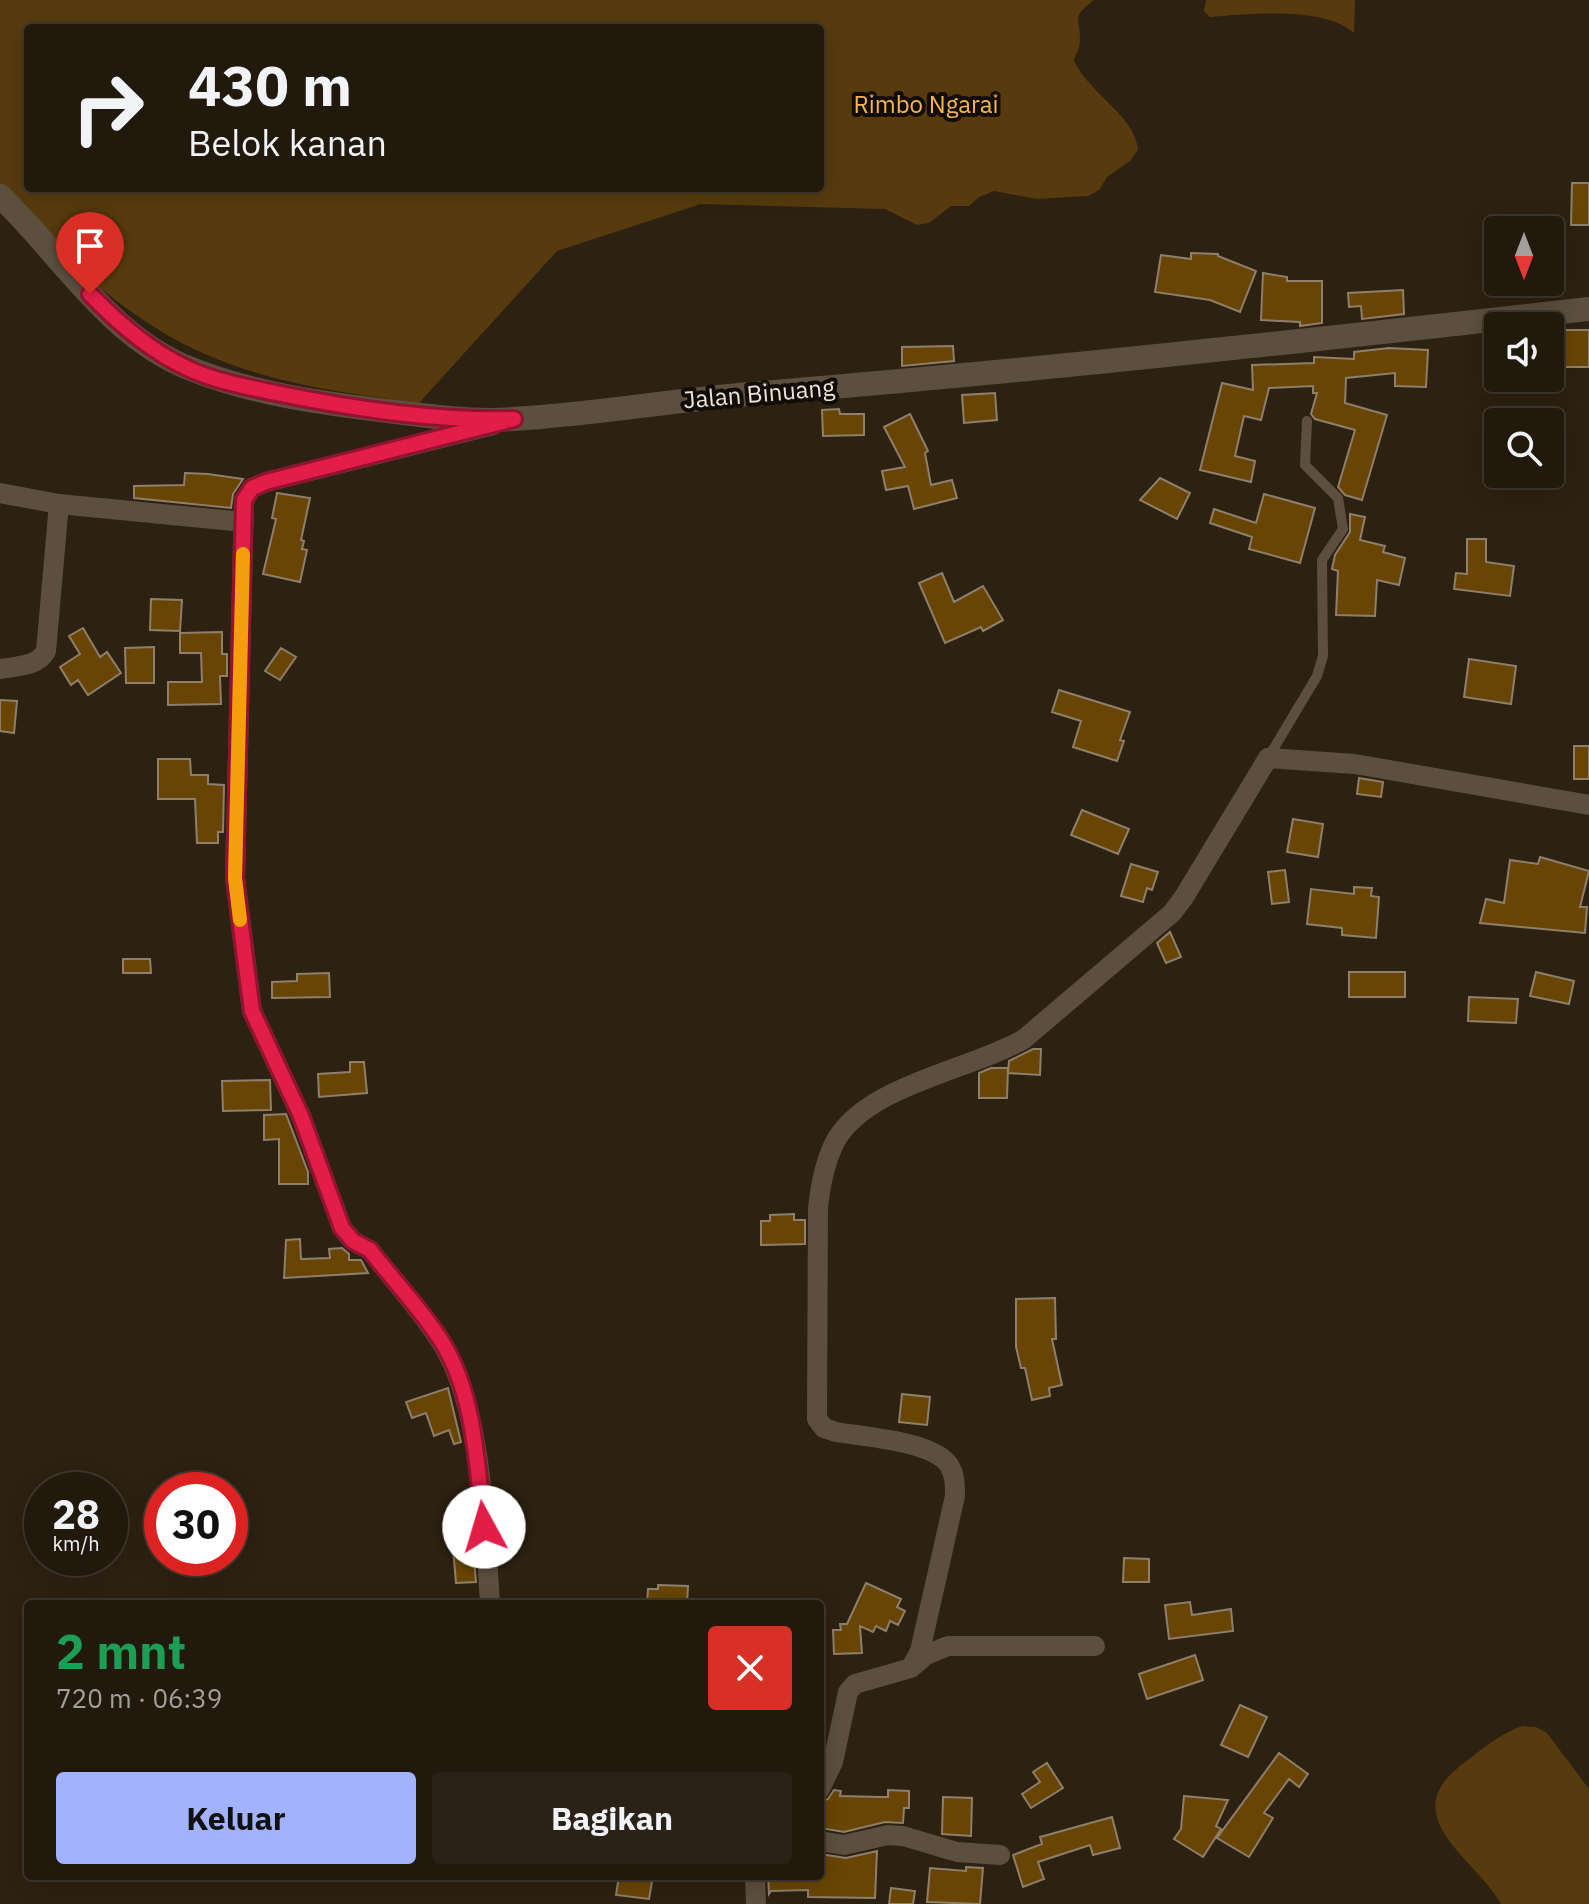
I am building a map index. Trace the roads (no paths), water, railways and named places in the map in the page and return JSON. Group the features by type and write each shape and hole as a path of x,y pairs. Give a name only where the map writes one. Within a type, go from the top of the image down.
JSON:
{"main road":[{"name":"Jalan Binuang","path":"0,196 107,312 148,345 188,368 241,385 305,399 468,420 514,419 759,393 1180,356 1589,309"}],"street":[{"path":"490,1600 477,1465 464,1394 443,1343 370,1250 353,1241 342,1228 301,1116 252,1011 235,878 244,500 252,488 266,482 514,419"},
{"path":"0,493 59,504 244,522"},
{"path":"0,669 32,664 41,659 46,651 59,504"},
{"path":"911,1668 924,1642 955,1496 955,1478 948,1464 923,1448 836,1432 824,1428 817,1419 818,1209 821,1178 835,1141 860,1113 907,1087 1007,1049 1024,1039 1172,913 1268,758 1355,764 1589,805"},
{"path":"824,1781 833,1762 848,1692 855,1684 911,1668 926,1655 948,1646 1095,1646"},
{"path":"824,1842 844,1845 888,1835 903,1836 957,1852 1000,1855"},
{"path":"755,1880 756,1904"}],"lane":[{"path":"1268,758 1317,676 1323,656 1322,560 1343,529 1338,498 1305,465 1307,421"}],"park label":[{"name":"Rimbo Ngarai","path":"926,105"}]}
